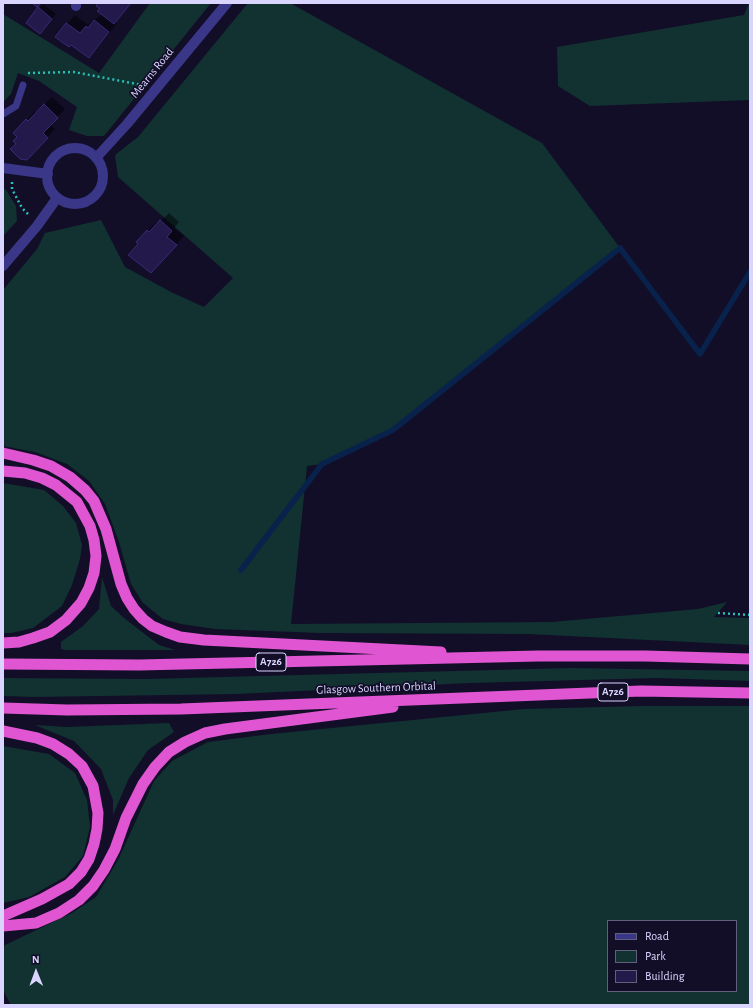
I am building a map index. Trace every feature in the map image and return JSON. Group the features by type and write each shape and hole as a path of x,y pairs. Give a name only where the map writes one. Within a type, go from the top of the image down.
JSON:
{"highway":[{"path":"3,453 51,466 70,477 85,490 94,500 106,529 121,584 127,598 134,610 143,619 152,626 166,632 180,637 212,640 540,656"},
{"path":"3,471 25,473 42,478 56,485 76,502 90,526 96,556 94,573 89,588 80,603 66,620 50,632 19,642 3,643"},
{"name":"A726","path":"3,664 146,665 540,656 750,659"},
{"name":"Glasgow Southern Orbital","path":"3,708 67,710 173,709 641,691 750,693"},
{"path":"3,926 36,923 59,913 79,900 93,886 104,870 115,849 126,818 143,784 168,752 185,742 205,733 225,729 475,697"},
{"path":"3,731 42,740 53,744 69,754 82,766 92,786 98,813 94,844 89,859 81,872 69,884 42,899 3,916"}],"street":[{"name":"Mearns Road","path":"96,158 127,124 227,3"},
{"path":"74,148 83,149 92,153 102,168 104,177 102,187 97,195 90,201 81,204 71,204 62,202 50,189 48,174 51,163 57,155 64,150 74,148"},
{"path":"3,168 48,174"},
{"path":"3,266 37,226 57,198"}],"lane":[{"path":"3,114 16,106 23,84"}],"path":[{"path":"25,72 74,72 157,87"},
{"path":"14,170 12,189 22,208 37,226"},
{"path":"718,613 750,615"}],"green space":[{"path":"150,3 211,3 104,136 87,136 69,130 77,107 39,81 18,73 11,94 3,102 3,14 99,73"},
{"path":"248,3 290,3 542,143 620,248 393,430 322,464 307,466 291,624 552,622 698,609 727,602 714,617 750,618 750,645 528,634 320,633 215,629 181,624 163,619 143,603 131,584 119,542 105,504 89,481 67,464 35,452 3,446 3,290 37,249 45,233 101,220 125,267 173,293 204,307 233,278 118,177 115,155 138,137"},
{"path":"749,3 750,100 590,106 558,86 557,47 744,15"},
{"path":"3,188 6,190 16,206 17,221 3,236"},
{"path":"3,483 44,490 63,506 76,523 82,545 80,559 72,585 62,606 33,628 11,633 3,633"},
{"path":"102,577 111,606 159,645 175,650 61,649 61,642 83,626 99,609"},
{"path":"571,668 750,671 750,681 657,678 470,683 236,694 34,697 3,696 3,678 146,679"},
{"path":"642,706 750,706 750,1005 11,1005 3,990 3,948 5,945 72,913 96,897 118,860 154,781 172,761 208,742 271,734 524,709"},
{"path":"169,723 174,732 148,750 129,778 113,815 113,800 101,769 74,741 35,725 66,727"},
{"path":"3,746 49,754 75,773 87,800 90,827 83,856 65,877 29,897 3,903"}],"building":[{"path":"32,3 41,3 37,7"},
{"path":"98,3 131,3 114,24 97,11 100,9 96,6"},
{"path":"38,7 52,19 40,34 26,23"},
{"path":"94,20 109,32 89,58 71,45 69,47 55,37 66,23 80,33 86,26 88,28"},
{"path":"44,104 58,118 43,133 48,138 27,160 20,159 10,149 16,144 13,141 17,137 13,133 26,119 28,121"},
{"path":"160,220 172,231 167,237 177,245 151,273 128,255 138,244 136,242 147,230 149,232"}],"waterway":[{"path":"241,570 322,464 393,430 620,248 700,354 750,272"}]}
